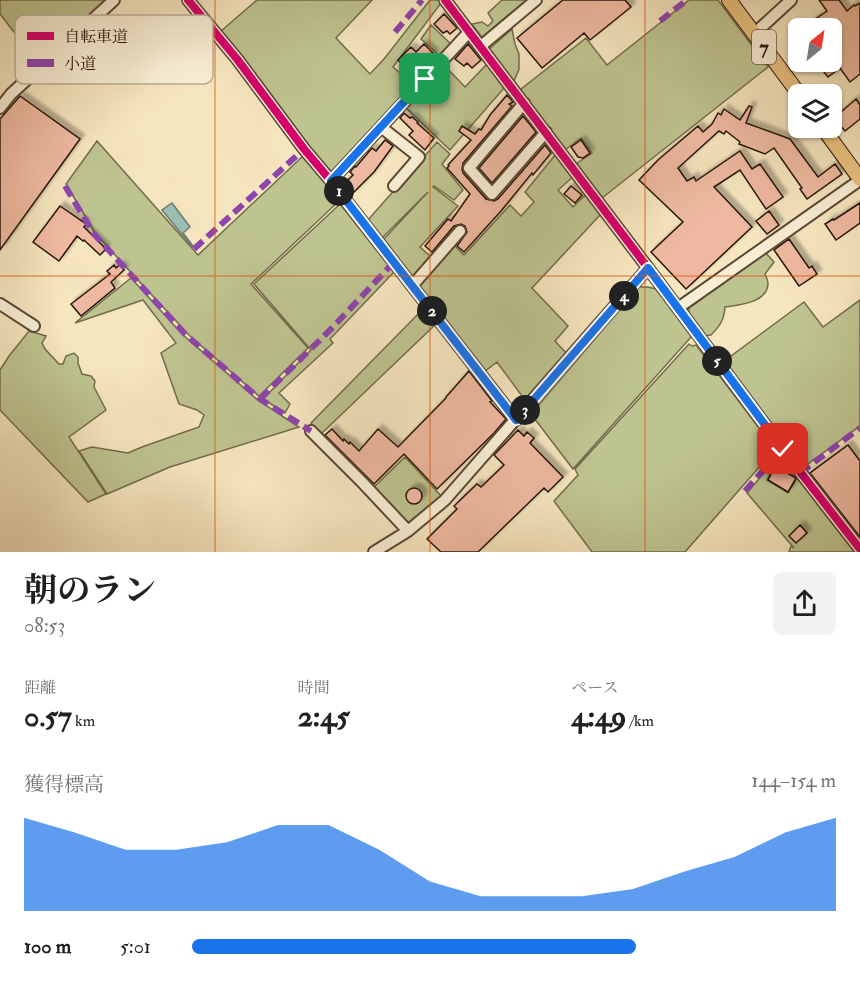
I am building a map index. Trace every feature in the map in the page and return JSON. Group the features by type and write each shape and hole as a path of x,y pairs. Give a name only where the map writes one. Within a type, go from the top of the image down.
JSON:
{"main road":[{"name":"7","path":"729,0 792,84"},
{"path":"830,138 860,180"}],"street":[{"path":"98,15 114,0"},
{"path":"188,0 200,15"},
{"path":"445,0 860,549"},
{"path":"481,46 536,0"},
{"path":"754,34 791,0"},
{"path":"213,30 516,420"},
{"path":"331,181 469,32"},
{"path":"0,108 22,84"},
{"path":"524,103 469,168 492,194 546,132"},
{"path":"381,127 419,158 394,186"},
{"path":"678,308 860,180"},
{"path":"412,286 460,231"},
{"path":"374,552 408,531 446,500 648,268"},
{"path":"0,304 34,326"},
{"path":"311,431 408,531"}],"green space":[{"path":"0,0 108,0 91,15 15,15 15,33 0,14"},
{"path":"257,0 372,0 336,38 370,74 430,0 439,0 441,3 393,67 415,86 331,175 221,31"},
{"path":"502,0 530,0 483,39 472,24 482,22 488,26 493,21 488,13"},
{"path":"689,0 718,0 768,67 602,198 576,164 592,153 581,138 565,150 520,90 586,38 607,65"},
{"path":"431,25 451,44 441,57 421,39"},
{"path":"512,29 519,54 519,69 514,81 488,50"},
{"path":"487,64 505,87 450,150 405,107 444,65 465,87"},
{"path":"97,141 198,255 304,155 339,201 251,284 308,348 259,396 190,336 95,233 66,184"},
{"path":"437,142 450,154 442,164 463,190 454,200 433,187 458,206 420,247 431,257 413,279 384,239 428,192 382,238 367,221"},
{"path":"556,154 574,176 558,190 573,207 585,195 601,214 532,288 568,326 555,341 568,355 517,414 511,405 522,396 497,362 484,372 418,285 453,244 464,255 510,205 521,216 534,202 525,192"},
{"path":"340,204 394,272 330,339 333,343 279,393 290,404 285,413 263,399 311,350 254,284"},
{"path":"765,252 774,262 765,274 768,283 767,290 752,302 725,307 723,319 717,329 711,335 702,336 689,314 689,308"},
{"path":"131,278 183,335 259,401 299,427 170,467 107,494 79,451 92,447 128,453 199,427 204,415 179,404 161,353 176,343 143,300 75,323"},
{"path":"639,287 656,289 692,336 573,469 531,414"},
{"path":"860,300 860,426 805,466 801,465 723,362 804,302 823,327"},
{"path":"423,309 437,323 321,434 311,423"},
{"path":"29,331 46,336 42,343 59,364 63,364 66,356 74,353 78,357 82,374 91,376 95,381 94,387 106,410 69,437 106,494 88,502 0,410 0,370"},
{"path":"689,344 696,345 775,449 685,552 592,552 554,501 578,475 575,469"},
{"path":"780,454 795,474 775,463 767,480 788,493 798,476 855,552 789,552 791,546 794,548 747,493"},
{"path":"405,457 442,497 408,526 374,487"}],"water":[{"path":"172,203 190,227 183,233 192,247 162,210"}],"building":[{"path":"563,0 625,0 631,7 590,40 584,33 542,68 517,38"},
{"path":"819,0 839,0 847,11 860,3 860,74 850,82 842,71 842,18 817,18 827,11"},
{"path":"444,14 457,28 450,34 447,31 443,33 434,24"},
{"path":"424,44 434,54 427,61 424,58 411,73 398,60 411,47 416,52"},
{"path":"468,44 481,60 472,68 467,63 464,66 455,59"},
{"path":"824,72 835,72 828,77"},
{"path":"507,95 513,102 509,104 512,106 463,163 463,173 486,199 494,201 545,145 551,153 464,252 457,246 467,232 465,226 461,224 454,226 432,252 425,246 448,219 451,221 470,194 447,168 471,140 459,131 462,126 475,134 479,129 481,130"},
{"path":"20,96 80,139 0,250 0,119"},
{"path":"856,99 860,105 860,119 845,131 842,127 842,111"},
{"path":"749,106 752,107 746,123 790,139 818,177 835,164 842,174 807,199 774,148 765,154 739,144 740,142 726,131 724,134 719,131 678,168 687,181 694,177 696,181 740,151 752,169 760,164 783,197 766,209 740,170 714,187 752,227 686,289 651,252 683,222 639,180 658,160 698,126 703,132 712,124 718,113 721,115 724,109 740,120"},
{"path":"404,113 418,122 434,138 425,150 409,135 413,131 400,118"},
{"path":"523,116 536,132 492,183 479,168"},
{"path":"385,140 393,146 374,172 352,194 343,185 353,175 350,172 372,148 376,151"},
{"path":"581,140 590,153 583,158 578,157 571,147"},
{"path":"571,186 582,195 575,203 564,194"},
{"path":"860,203 860,223 836,240 825,224"},
{"path":"60,206 86,224 84,227 106,249 100,255 77,236 59,261 33,242"},
{"path":"769,211 779,225 767,234 756,221"},
{"path":"789,239 809,268 812,266 817,274 799,286 774,250"},
{"path":"114,265 116,268 120,265 124,270 111,282 115,288 81,316 71,304 110,274 107,271"},
{"path":"469,371 492,401 490,402 506,419 437,489 404,454 374,484 325,435 332,429 343,441 344,439 349,444 350,442 359,451 378,429 398,447"},
{"path":"518,430 524,436 527,432 534,438 530,443 563,477 548,492 544,488 478,552 441,552 427,539 457,509 454,506 477,484 481,487 504,465 494,455"},
{"path":"848,445 860,461 860,537 810,473"},
{"path":"775,466 796,478 788,492 768,480"},
{"path":"411,488 417,488 422,496 420,502 411,504 406,499 406,493"},
{"path":"800,525 807,533 796,543 789,536"}],"marked path":[{"path":"395,32 422,0"},
{"path":"660,21 687,0"},
{"path":"194,249 304,149"},
{"path":"65,186 94,234 185,334 260,399 311,431"},
{"path":"260,399 332,328 394,262"},
{"path":"800,473 860,428"},
{"path":"745,491 782,449"}],"cycle path":[{"path":"188,0 200,15"},
{"path":"445,0 860,549"},
{"path":"213,30 516,420"}],"route":[{"path":"425,79 331,181 516,420 648,268 783,449"}]}
